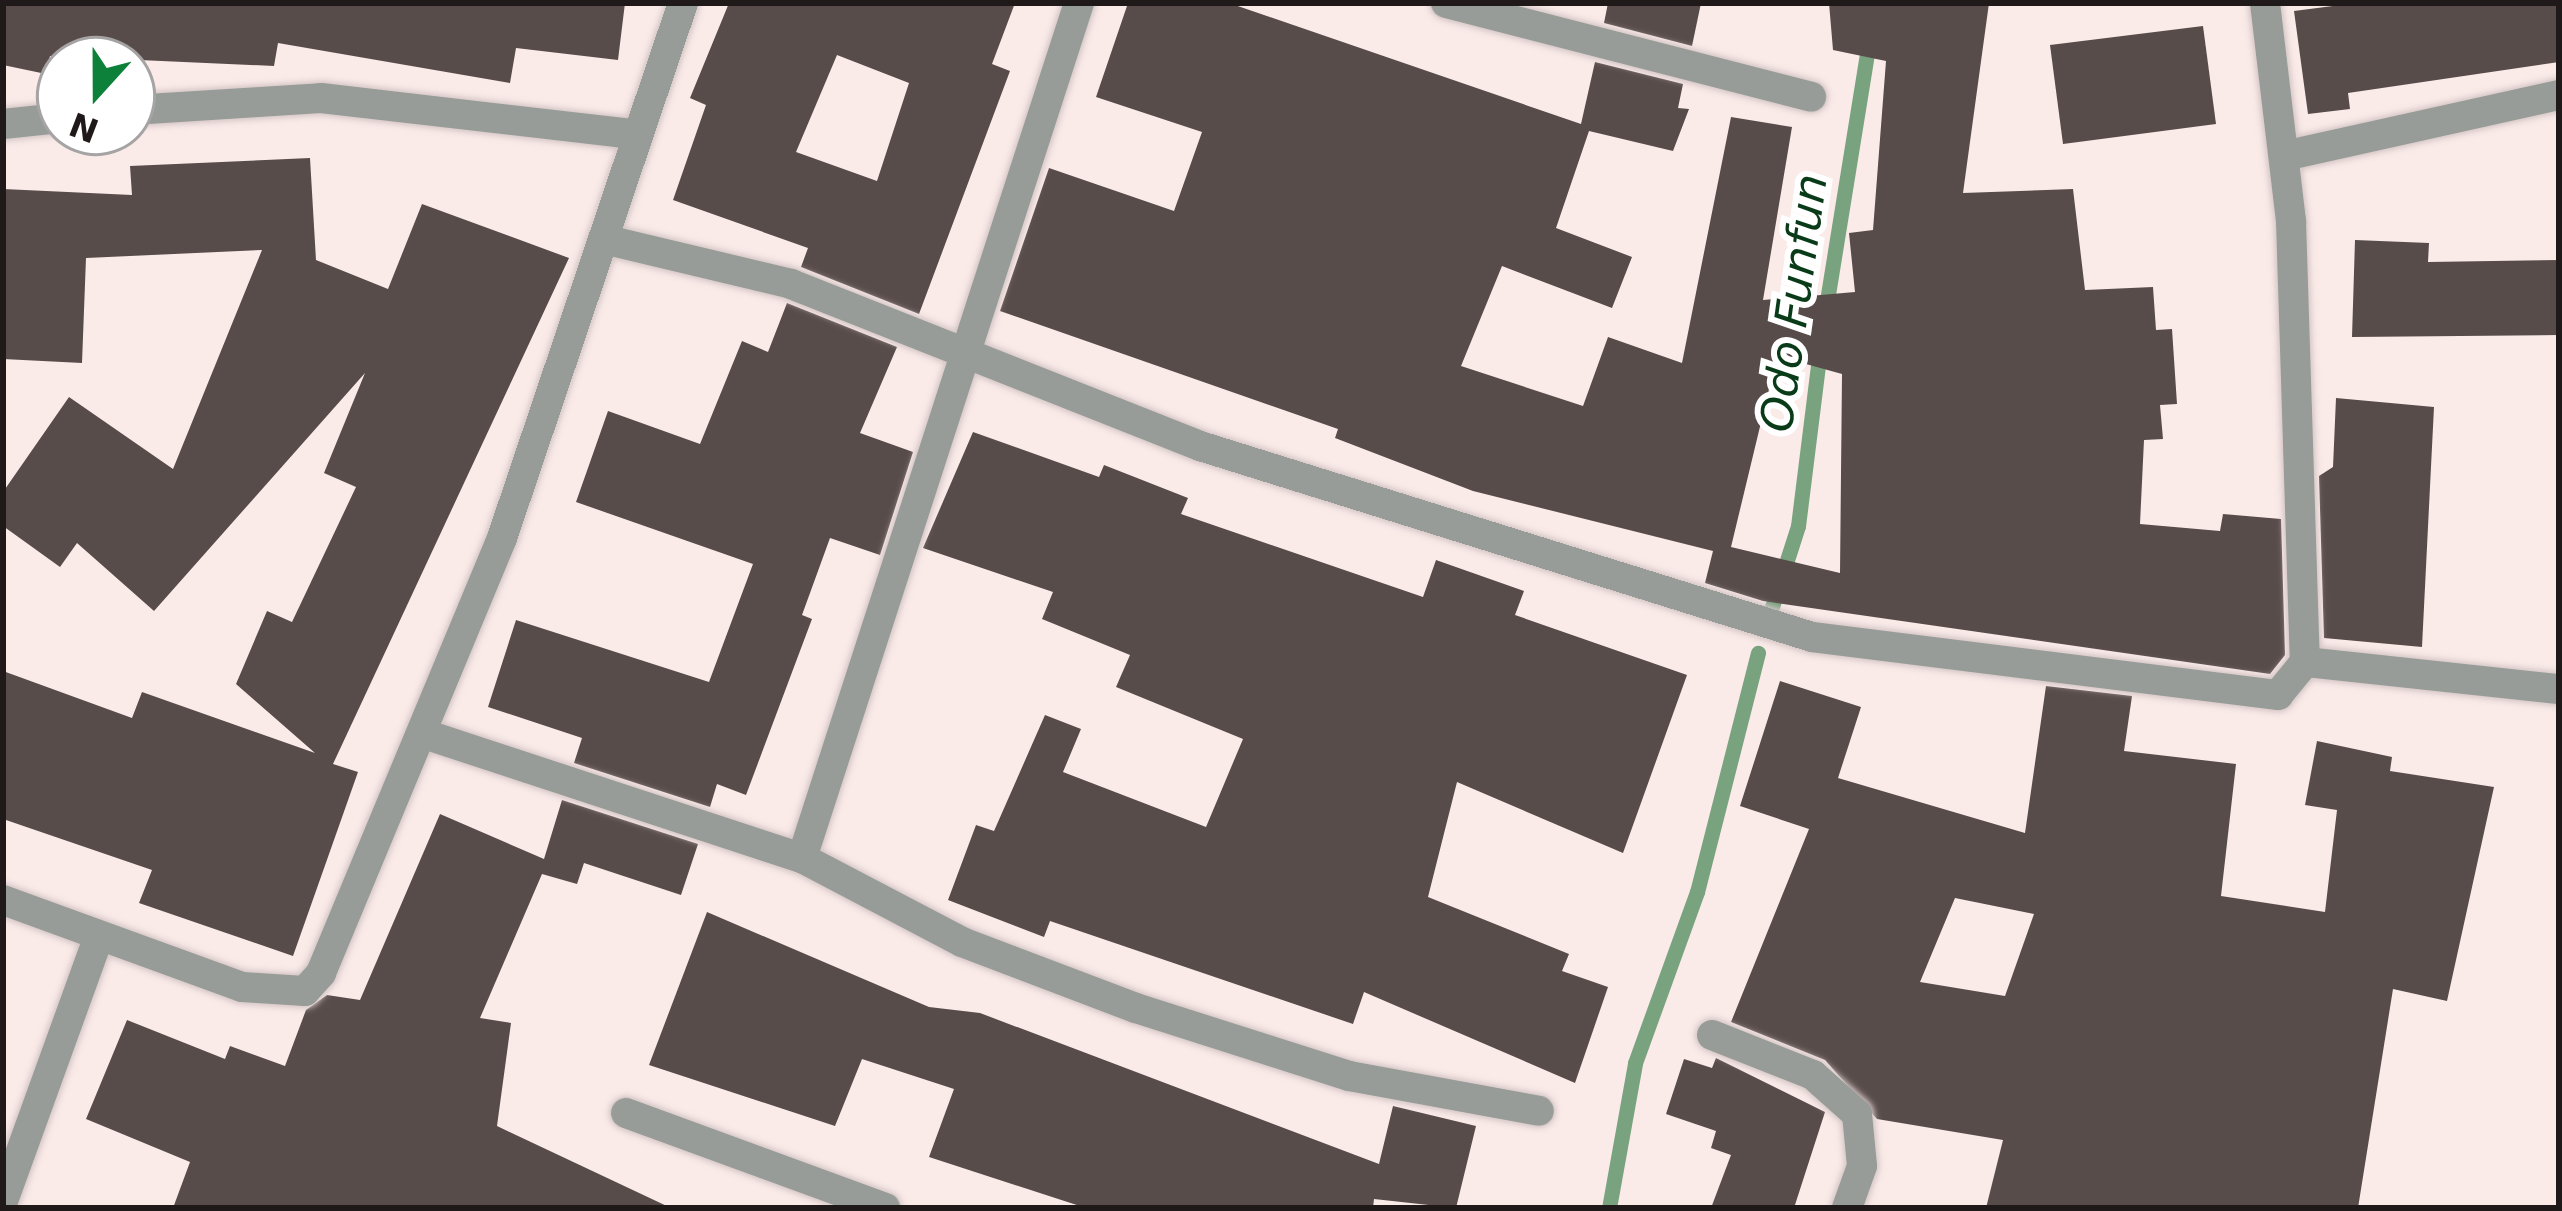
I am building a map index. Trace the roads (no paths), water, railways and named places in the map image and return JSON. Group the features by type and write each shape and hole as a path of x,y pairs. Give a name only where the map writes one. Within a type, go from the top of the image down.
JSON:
{"street":[{"path":"3,900 98,939 242,987 305,991 341,942 427,734 607,240 634,134 683,3"},
{"path":"802,858 1078,3"},
{"path":"1446,3 1811,98"},
{"path":"607,240 791,284 1200,446 1812,637 2278,695 2305,662 2284,156 2265,3"},
{"path":"2284,156 2559,94"},
{"path":"156,108 321,98 634,134"},
{"path":"3,124 36,121"},
{"path":"2305,662 2559,689"},
{"path":"427,734 802,858 962,942 1136,1008 1349,1076 1540,1111"},
{"path":"3,1202 98,939"},
{"path":"1712,1035 1813,1075 1848,1102 1864,1142 1847,1208"},
{"path":"626,1113 885,1208"}],"waterway":[{"name":"Odo Funfun","path":"1825,313 1875,3"},
{"name":"Odo Funfun","path":"1771,610 1798,526 1820,349"},
{"name":"Odo Funfun","path":"1609,1208 1635,1063 1697,892 1758,653"}]}
